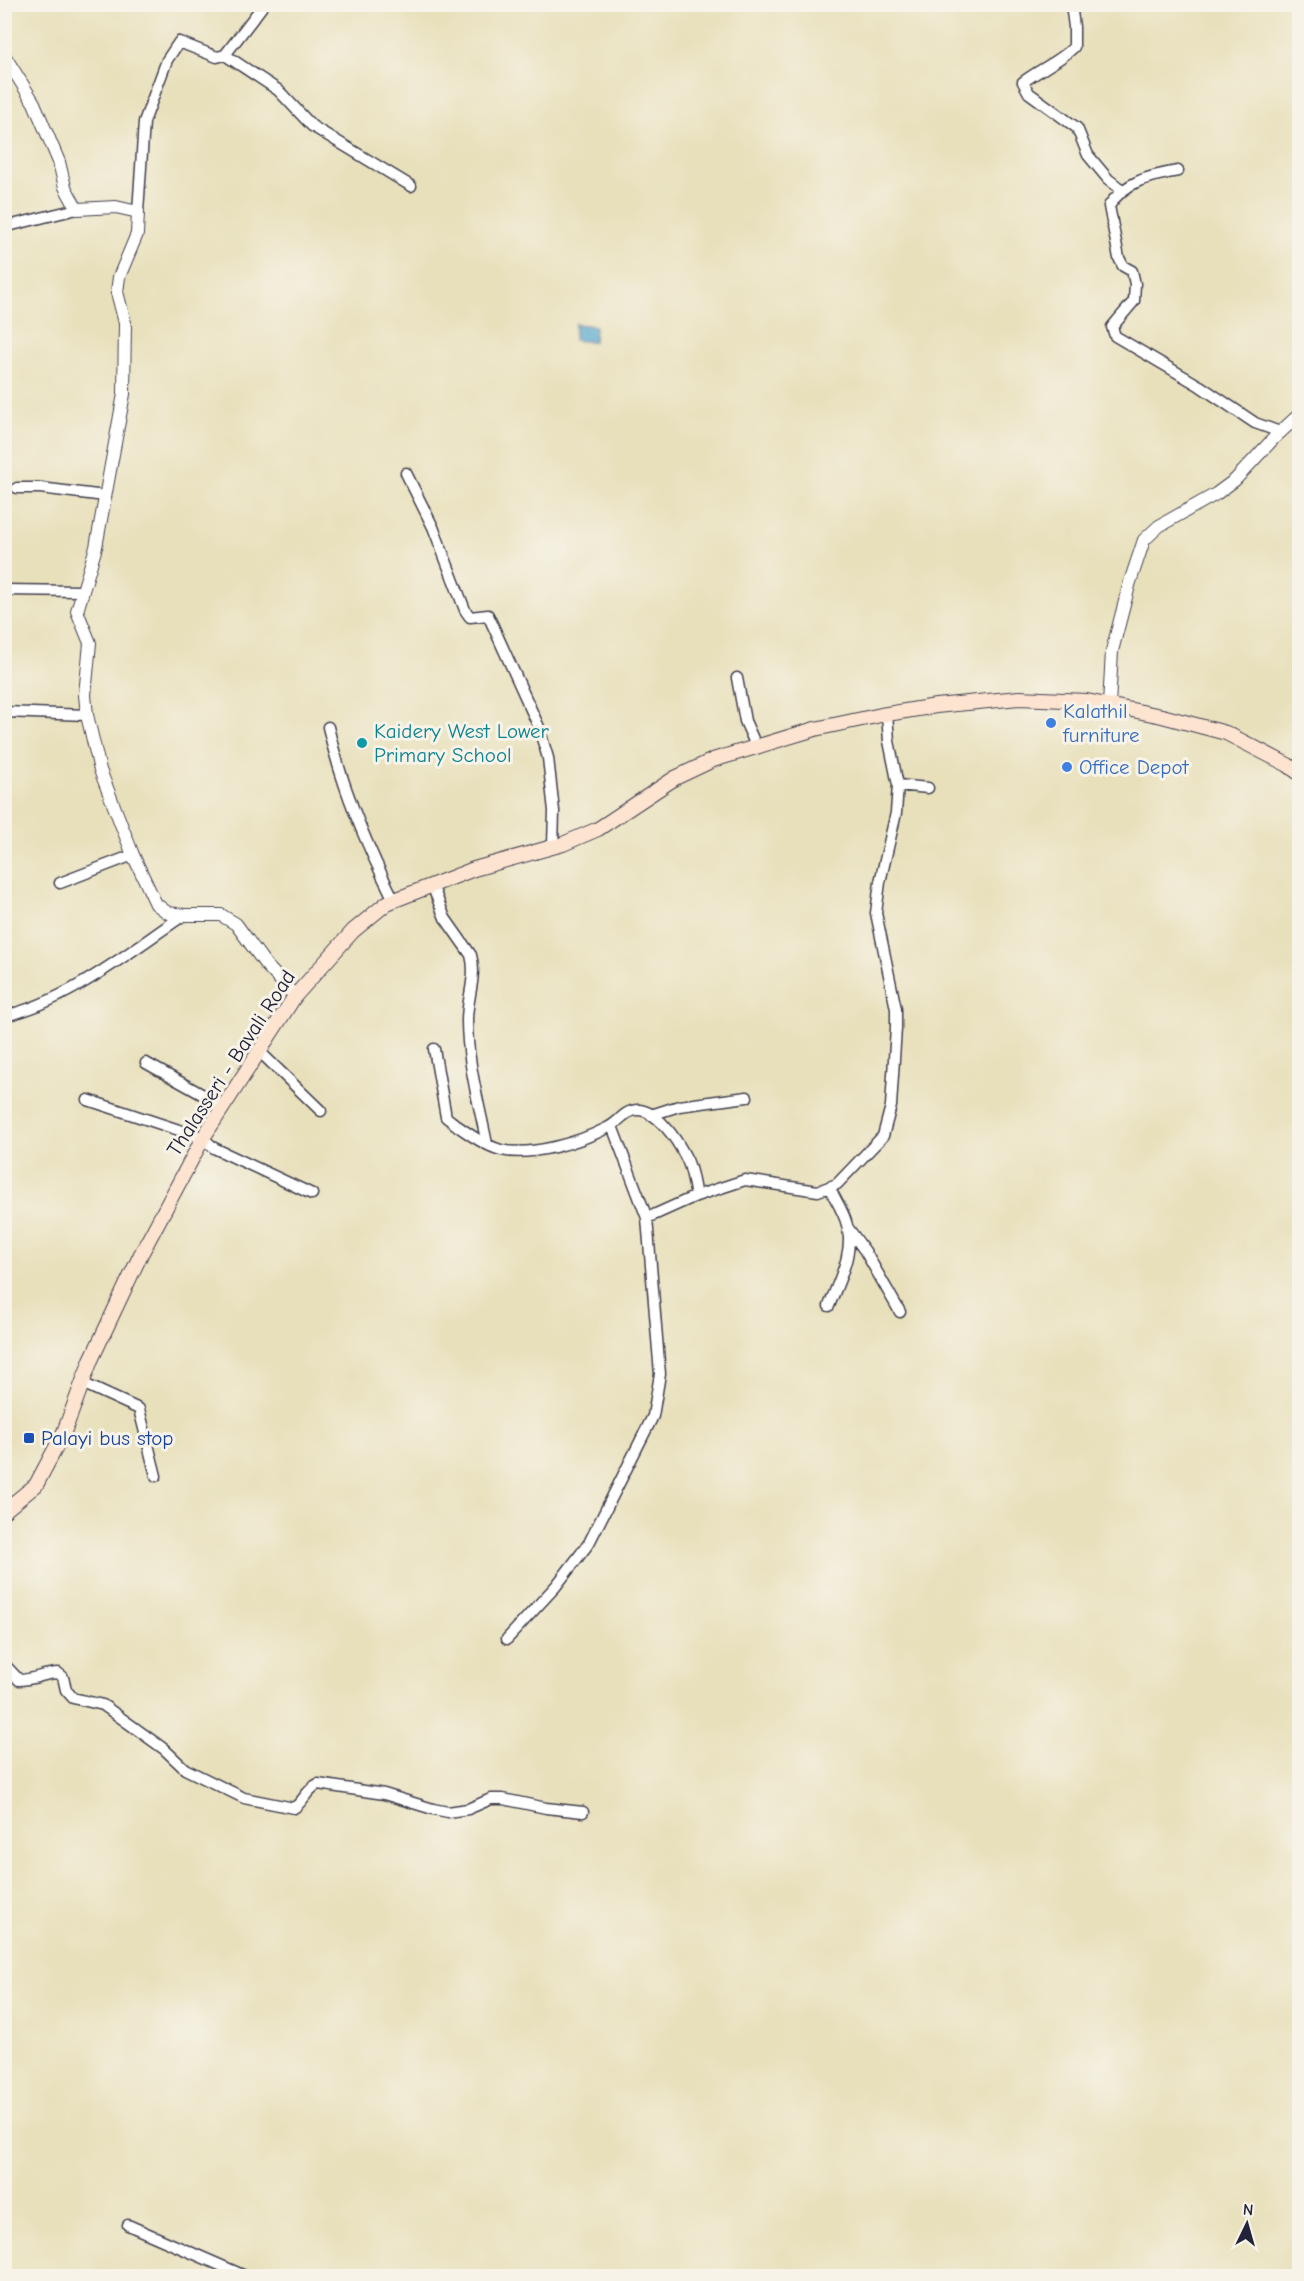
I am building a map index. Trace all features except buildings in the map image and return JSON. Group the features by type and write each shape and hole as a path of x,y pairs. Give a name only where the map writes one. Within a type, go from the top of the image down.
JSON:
{"main road":[{"name":"Thalasseri - Bavali Road","path":"4,1510 36,1485 64,1432 82,1383 141,1254 202,1138 258,1050 295,996 353,932 394,900 474,869 553,846 598,829 675,778 713,760 814,729 936,706 1019,698 1087,701 1109,705 1226,733 1288,765 1299,774"}],"street":[{"path":"264,4 225,55 217,57 179,42 167,60 144,122 137,234 118,277 117,292 126,323 124,394 96,547 77,611 90,643 85,695 87,715 100,770 133,855 156,904 168,913 221,915 236,924 266,965 295,996"},
{"path":"1071,4 1074,47 1062,59 1036,72 1023,82 1029,93 1077,129 1088,155 1108,179 1122,190"},
{"path":"4,55 34,103 59,162 65,187 77,209"},
{"path":"225,55 278,90 312,126 411,186"},
{"path":"1178,171 1139,179 1122,190 1109,206 1119,258 1123,266 1132,271 1135,285 1134,301 1113,327 1115,336 1200,386 1255,423 1280,432"},
{"path":"4,227 77,209 116,207 138,212"},
{"path":"1109,705 1112,651 1130,582 1144,540 1159,526 1216,494 1235,480 1299,415"},
{"path":"406,473 433,527 465,610 470,617 488,615 538,725 548,758 554,811 553,846"},
{"path":"17,488 40,488 105,496"},
{"path":"4,590 82,591"},
{"path":"736,678 745,721 757,748"},
{"path":"4,712 87,715"},
{"path":"647,1218 696,1196 745,1180 818,1191 837,1184 883,1136 891,1106 896,1009 876,913 880,882 896,813 898,785 889,741 887,714"},
{"path":"328,727 338,768 371,853 394,900"},
{"path":"898,785 928,788"},
{"path":"60,883 133,855"},
{"path":"432,885 445,918 471,955 473,963 472,991 467,1022 474,1081 487,1144"},
{"path":"4,1016 26,1011 70,990 184,915"},
{"path":"434,1049 446,1117 487,1144 510,1151 570,1143 612,1126 627,1111 640,1110 659,1119 686,1157 696,1196"},
{"path":"258,1050 321,1111"},
{"path":"146,1063 223,1106"},
{"path":"651,1115 679,1106 747,1097"},
{"path":"88,1100 202,1138 214,1148 312,1194"},
{"path":"507,1639 556,1586 589,1543 653,1416 660,1374 647,1218 612,1126"},
{"path":"829,1186 848,1228 865,1251 900,1312"},
{"path":"829,1306 847,1258 848,1228"},
{"path":"82,1383 139,1409 156,1476"},
{"path":"4,1664 19,1680 58,1673 63,1677 66,1690 73,1698 102,1705 164,1749 185,1769 244,1798 262,1803 294,1808 318,1784 384,1794 448,1812 468,1809 491,1799 503,1798 546,1808 583,1812"},
{"path":"128,2225 245,2277"}],"water":[{"path":"575,324 595,326 594,342 574,340"}],"place":[{"name":"Kalathil furniture","path":"1051,723"},
{"name":"Kaidery West Lower Primary School","path":"362,743"},
{"name":"Office Depot","path":"1067,767"},
{"name":"Palayi bus stop","path":"29,1438"}]}
